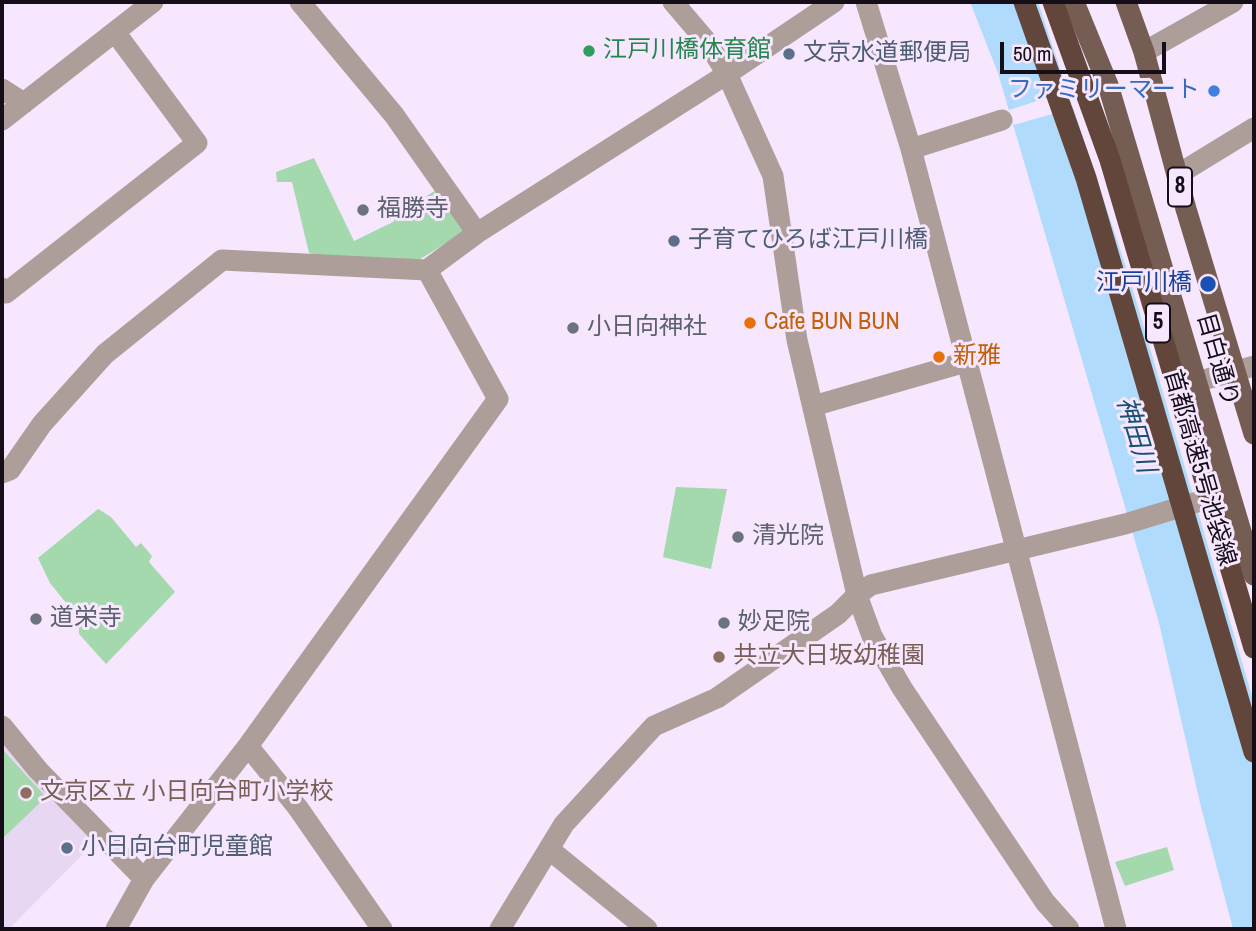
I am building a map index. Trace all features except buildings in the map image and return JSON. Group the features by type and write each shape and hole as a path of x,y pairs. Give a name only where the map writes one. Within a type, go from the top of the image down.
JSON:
{"highway":[{"name":"首都高速5号池袋線","path":"1024,2 1086,178 1254,752"},
{"name":"首都高速5号池袋線","path":"1053,2 1110,160 1254,648"}],"main road":[{"name":"目白通り","path":"1074,2 1108,86 1254,575"},
{"name":"目白通り","path":"1126,2 1144,52 1177,175 1245,369 1254,434"}],"street":[{"path":"2,120 153,2"},
{"path":"300,2 394,115 477,233"},
{"path":"673,2 708,43 727,74 773,176 797,340 856,595 872,636 902,688 1045,902 1069,929"},
{"path":"2,473 10,470 42,424 105,354 222,260 427,270 477,233 727,74 834,2"},
{"path":"866,2 911,149 1116,929"},
{"path":"1144,52 1233,2"},
{"path":"2,288 6,293 197,143 115,32"},
{"path":"2,89 24,103"},
{"path":"911,149 1002,120"},
{"path":"1177,175 1254,128"},
{"path":"116,929 144,879 248,747 498,400 427,270"},
{"path":"813,406 966,362"},
{"path":"1196,383 1245,369"},
{"path":"500,929 564,824 654,726 717,698 838,614 856,595 871,586 1125,524 1229,492"},
{"path":"2,726 38,770 144,879"},
{"path":"248,747 298,808 382,929"},
{"path":"550,850 647,929"}],"shaded area":[{"name":"文京区立 小日向台町小学校","path":"2,737 94,843 9,929 2,929"}],"green space":[{"path":"314,158 354,241 393,222 398,213 438,189 468,230 417,261 333,259 309,253 292,182 277,182 276,172"},
{"path":"676,487 727,489 711,569 663,557"},
{"path":"98,509 111,517 136,547 141,543 152,556 149,562 175,592 106,664 79,634 79,619 50,583 38,558"},
{"path":"2,751 46,797 2,839"},
{"path":"1167,847 1174,870 1125,886 1115,862"}],"water":[{"name":"神田川","path":"970,2 1038,2 1128,273 1254,703 1254,929 1233,929 1201,807 1159,623 998,73"}],"pier":[{"path":"1068,91 1073,108 1014,125 1009,110"}],"place":[{"name":"江戸川橋体育館","path":"589,51"},
{"name":"文京水道郵便局","path":"789,54"},
{"name":"ファミリーマート","path":"1214,91"},
{"name":"福勝寺","path":"363,210"},
{"name":"子育てひろば江戸川橋","path":"674,241"},
{"name":"江戸川橋","path":"1208,284"},
{"name":"Cafe BUN BUN","path":"750,323"},
{"name":"小日向神社","path":"573,328"},
{"name":"新雅","path":"939,357"},
{"name":"清光院","path":"738,537"},
{"name":"道栄寺","path":"36,619"},
{"name":"妙足院","path":"724,623"},
{"name":"共立大日坂幼稚園","path":"719,657"},
{"name":"文京区立 小日向台町小学校","path":"26,793"},
{"name":"小日向台町児童館","path":"67,848"}]}
